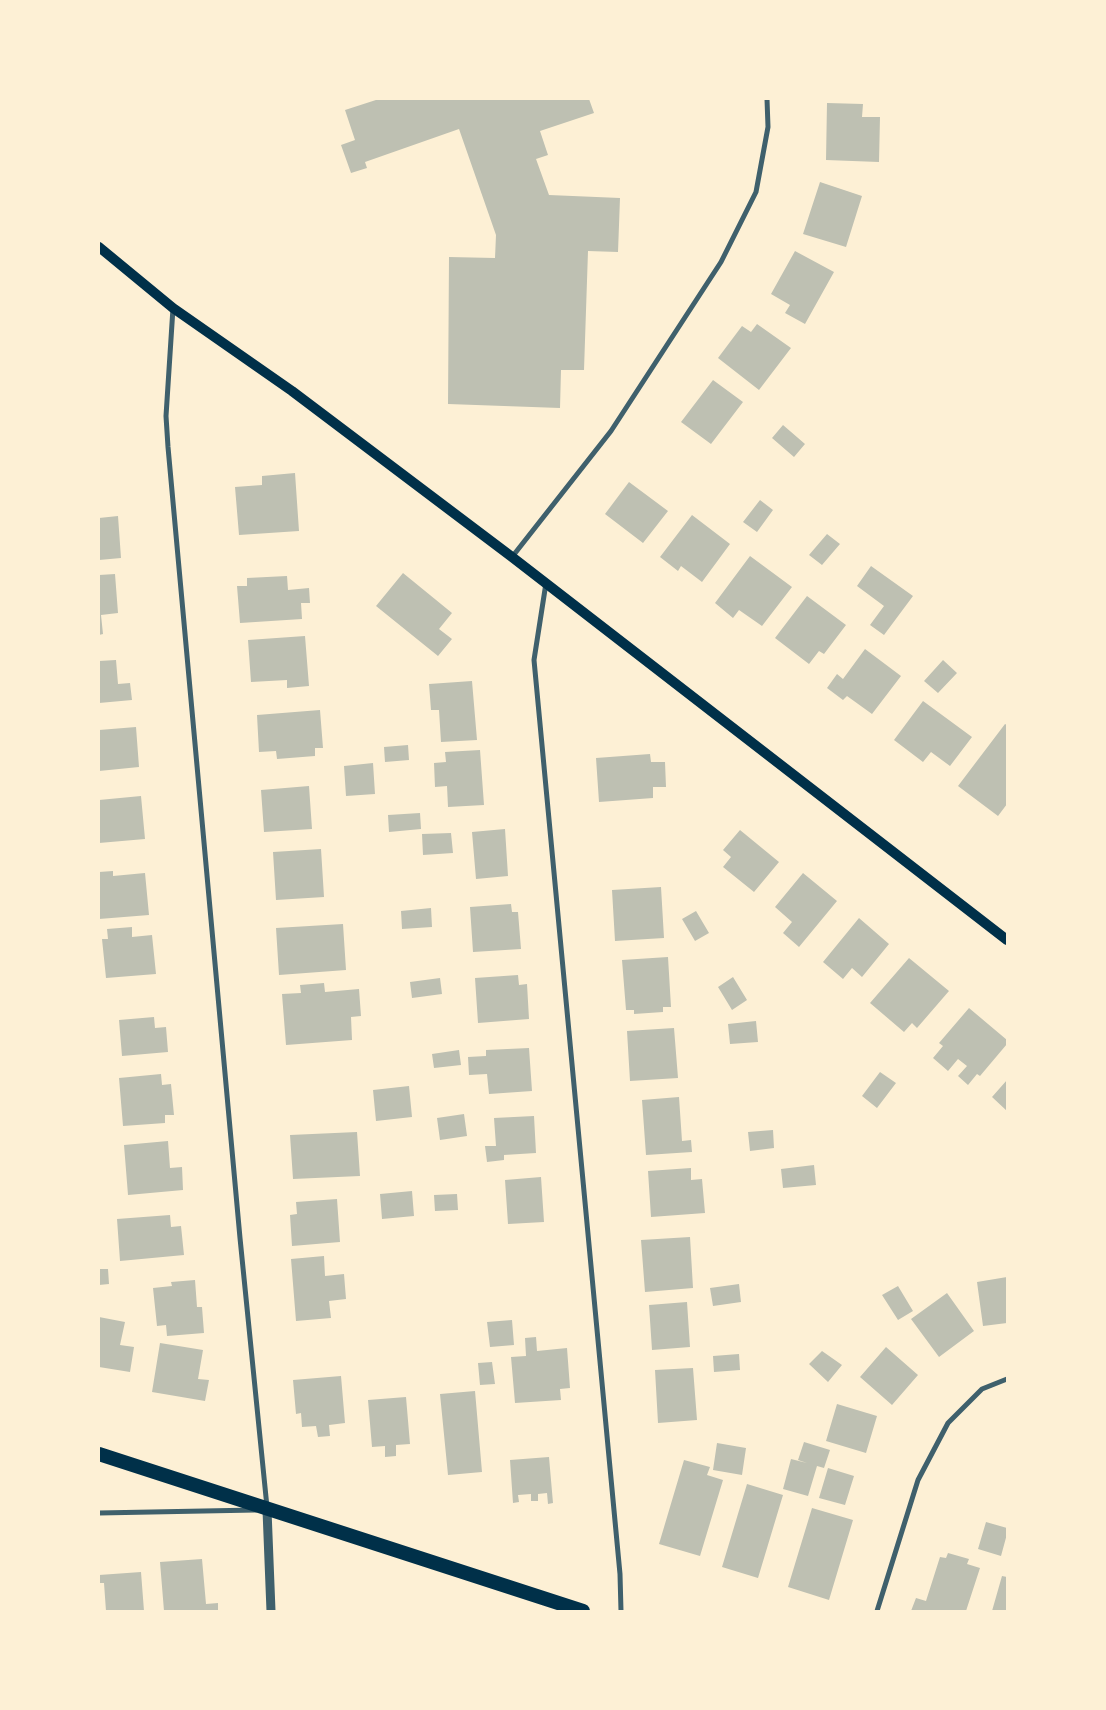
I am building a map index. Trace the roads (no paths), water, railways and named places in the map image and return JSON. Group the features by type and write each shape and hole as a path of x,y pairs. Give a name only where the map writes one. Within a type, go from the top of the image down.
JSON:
{"highway":[{"path":"99,1454 583,1611"}],"main road":[{"path":"99,247 173,308 292,391 546,582 1007,940"}],"street":[{"path":"512,557 611,431 721,262 756,192 768,127 767,99"},
{"path":"173,308 166,416 168,447 240,1238 268,1503 271,1611"},
{"path":"546,582 534,660 620,1574 621,1611"},
{"path":"877,1611 918,1480 948,1424 982,1389 1007,1379"},
{"path":"99,1513 267,1510"}]}
